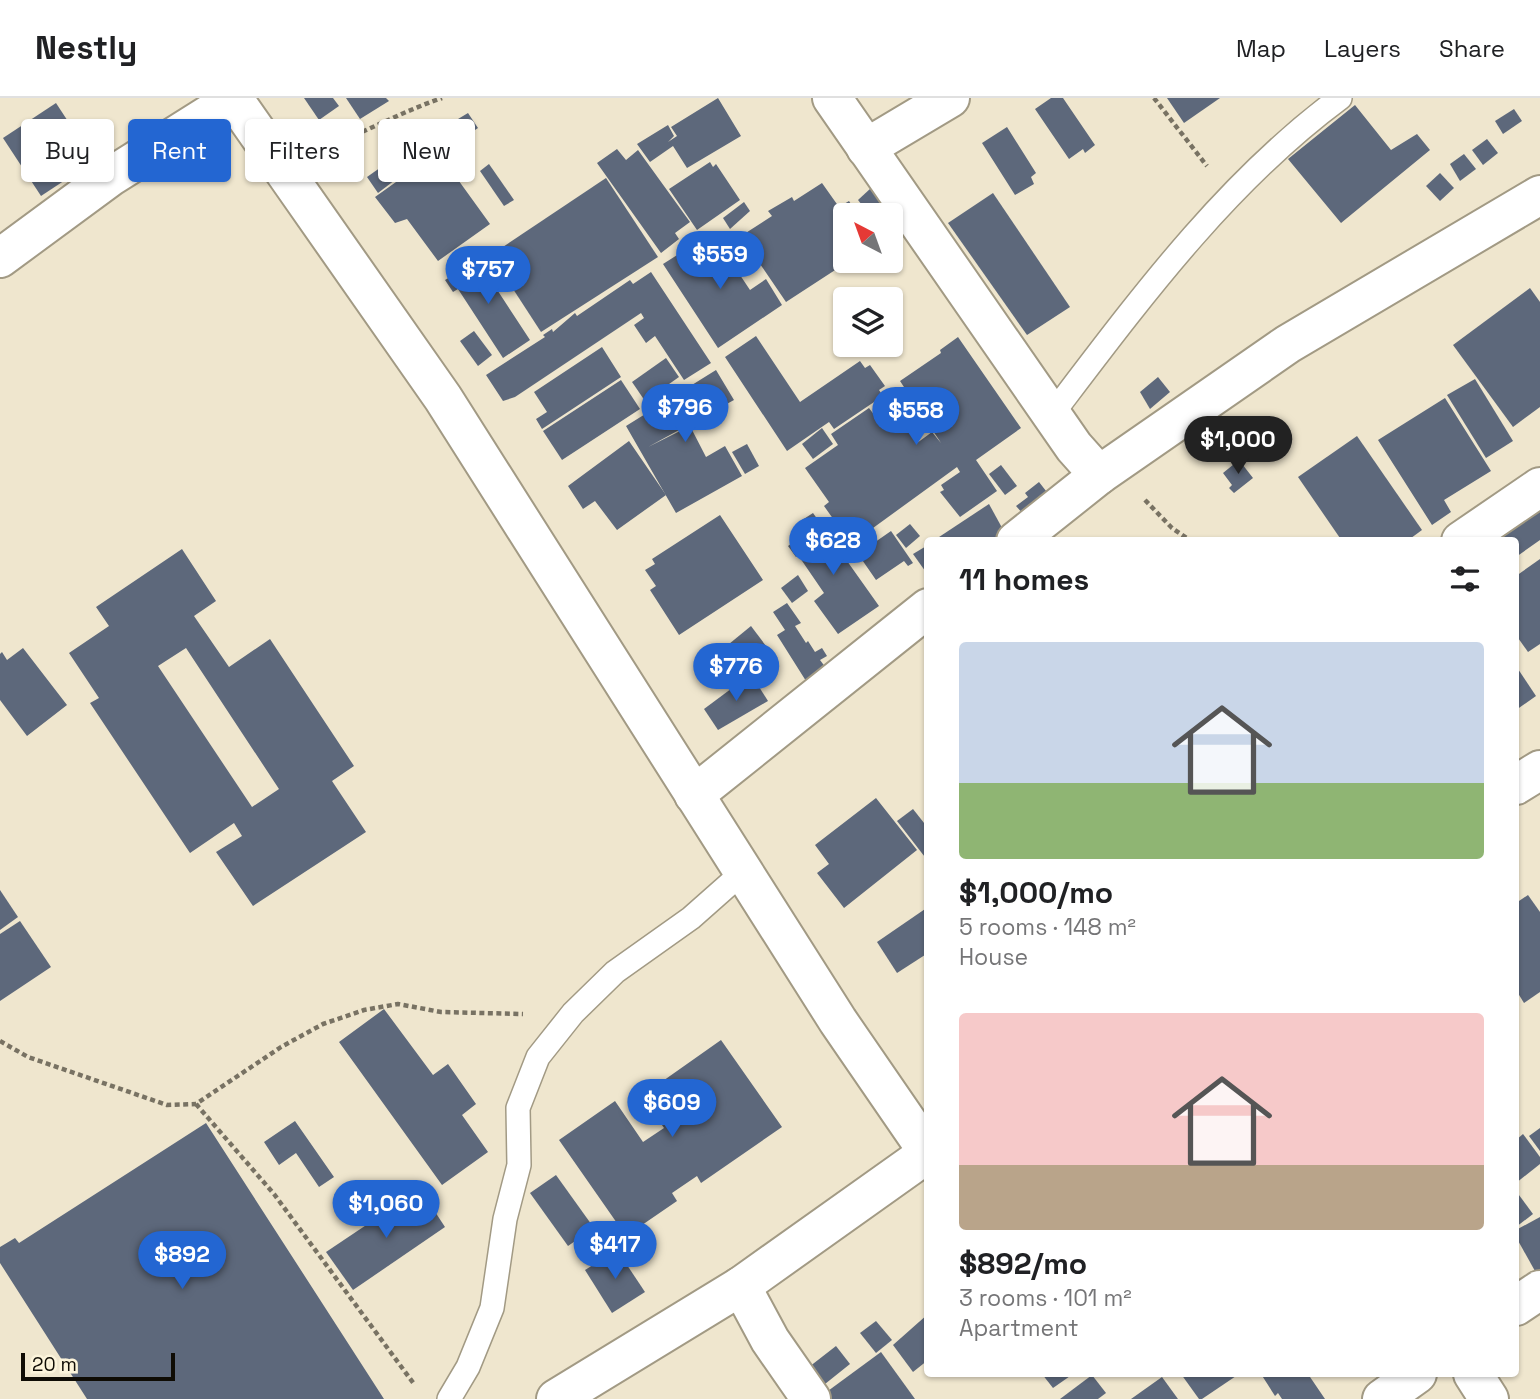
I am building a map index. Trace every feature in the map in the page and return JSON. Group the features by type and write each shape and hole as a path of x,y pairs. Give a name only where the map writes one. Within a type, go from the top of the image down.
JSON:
{"street":[{"path":"832,98 1053,412 1074,447 1106,471"},
{"path":"866,148 950,98"},
{"path":"0,258 110,177 234,99 248,119"},
{"path":"291,182 443,398 743,872 924,1147"},
{"path":"1021,537 1106,471 1288,344 1540,195"},
{"path":"1467,537 1540,487"},
{"path":"694,795 924,611"},
{"path":"1519,783 1540,770"},
{"path":"556,1399 741,1286 924,1156"},
{"path":"741,1286 770,1340 811,1399"},
{"path":"1519,1304 1540,1290"},
{"path":"1382,1399 1413,1377"},
{"path":"1475,1377 1489,1399"}],"lane":[{"path":"1053,412 1183,246 1280,147 1340,98"},
{"path":"449,1399 468,1367 492,1308 505,1219 519,1165 518,1108 538,1057 573,1013 615,972 691,918 743,872"}],"path":[{"path":"364,132 401,112 442,98"},
{"path":"1154,98 1230,198"},
{"path":"1106,471 1185,537"},
{"path":"0,1041 28,1057 167,1105 196,1104 281,1047 323,1024 364,1010 398,1004 441,1012 573,1013"},
{"path":"196,1104 274,1194 417,1388"}],"building":[{"path":"304,98 333,98 339,106 318,119"},
{"path":"346,98 386,98 389,101 360,119"},
{"path":"718,98 741,136 687,168 673,146 650,162 637,144 668,125 674,136 668,142 677,136 671,127"},
{"path":"1051,98 1063,98 1095,145 1085,153 1083,149 1069,159 1035,109"},
{"path":"1167,98 1220,98 1184,123"},
{"path":"56,103 66,119 32,119"},
{"path":"1355,105 1391,150 1417,134 1430,150 1341,223 1288,159"},
{"path":"1514,109 1522,121 1503,134 1495,121"},
{"path":"468,113 472,119 458,119"},
{"path":"21,126 21,165 3,138"},
{"path":"1007,127 1036,173 1031,177 1034,184 1015,195 982,143"},
{"path":"1487,139 1498,153 1483,165 1472,150"},
{"path":"617,149 626,160 638,150 690,222 675,233 679,239 661,253 597,163"},
{"path":"1464,154 1476,169 1460,181 1450,164"},
{"path":"710,162 713,167 716,164 740,200 697,230 669,189"},
{"path":"489,164 514,200 504,206 480,171"},
{"path":"378,169 378,182 392,182 378,193 367,177"},
{"path":"1440,173 1454,188 1440,201 1426,186"},
{"path":"606,178 658,257 541,332 491,255"},
{"path":"32,182 62,182 41,196"},
{"path":"396,182 460,182 490,224 438,261 407,219 395,223 375,197"},
{"path":"822,183 836,203 833,203 833,271 786,302 741,236 772,216 768,211 792,197 794,201"},
{"path":"871,188 884,203 860,203 858,200"},
{"path":"993,193 1070,307 1027,335 948,223"},
{"path":"744,202 750,211 730,229 723,218"},
{"path":"712,233 750,290 766,279 782,305 718,348 663,264"},
{"path":"475,256 530,340 503,358 458,289 453,292 445,280 450,277 448,274"},
{"path":"651,272 711,363 684,380 655,336 646,343 634,325 644,318 641,313 515,397 503,401 486,375 545,337 543,335 552,329 553,332 575,313 577,316 630,280 633,284"},
{"path":"1530,288 1540,302 1540,407 1513,427 1453,345"},
{"path":"474,331 492,355 478,366 460,341"},
{"path":"756,336 800,402 860,361 865,368 870,365 885,386 879,390 883,396 834,429 829,422 787,451 725,357"},
{"path":"958,337 1021,428 976,460 997,491 960,517 940,492 944,490 941,485 960,472 957,467 851,544 824,506 829,502 805,468 838,445 831,434 869,408 878,420 894,409 917,443 932,432 941,443 900,381 941,353 940,350"},
{"path":"602,347 621,377 542,429 536,419 547,412 534,392"},
{"path":"666,358 679,377 645,401 632,382"},
{"path":"716,370 734,400 648,447 690,426 706,457 725,446 742,476 676,513 626,426"},
{"path":"1158,377 1170,392 1150,409 1140,392"},
{"path":"1475,379 1513,441 1486,458 1447,395"},
{"path":"621,380 640,409 562,460 543,431"},
{"path":"1445,398 1491,471 1444,500 1451,512 1432,525 1378,440"},
{"path":"822,428 833,444 813,459 802,444"},
{"path":"1357,436 1422,530 1412,537 1339,537 1298,477"},
{"path":"629,441 666,495 617,530 595,501 583,509 568,486"},
{"path":"747,444 759,466 745,474 732,452"},
{"path":"1239,460 1253,478 1234,493 1229,488 1232,485 1223,473"},
{"path":"1001,465 1017,486 1005,495 989,474"},
{"path":"1039,482 1050,496 1024,515 1016,506 1028,497 1025,493"},
{"path":"1540,500 1540,540 1519,555 1519,537 1485,537"},
{"path":"989,504 1006,535 1003,537 939,537"},
{"path":"813,513 879,606 838,634 814,601 824,593 798,555 796,557 788,546 806,533 799,522"},
{"path":"720,515 763,580 679,635 650,590 656,586 645,570 655,564 652,559"},
{"path":"910,524 920,536 906,548 896,535"},
{"path":"891,531 913,563 908,566 904,561 876,580 858,554"},
{"path":"924,547 924,569 913,554"},
{"path":"182,549 216,601 194,616 229,667 270,639 354,766 332,781 366,832 253,906 216,852 242,836 234,823 190,853 90,703 99,698 69,653 109,626 96,607","holes":["186,648 279,789 252,807 158,666"]},
{"path":"1540,559 1540,644 1528,652 1519,639 1519,574"},
{"path":"798,575 808,591 792,603 781,588"},
{"path":"787,603 801,623 795,626 806,643 808,641 815,652 822,648 827,656 820,660 826,668 806,681 777,635 785,630 773,612"},
{"path":"751,626 769,650 746,667 729,644"},
{"path":"23,648 67,705 27,736 0,700 0,654 2,652 7,660"},
{"path":"1519,670 1536,696 1519,708"},
{"path":"751,674 768,701 718,730 704,709"},
{"path":"876,798 917,850 844,908 817,873 829,864 815,845"},
{"path":"913,809 924,823 924,856 897,821"},
{"path":"0,890 18,917 0,930"},
{"path":"1528,895 1540,912 1540,992 1524,1003 1519,995 1519,901"},
{"path":"924,910 924,956 897,973 877,942"},
{"path":"20,921 51,967 0,1001 0,934"},
{"path":"384,1009 433,1075 448,1064 476,1104 462,1115 488,1152 442,1185 339,1042"},
{"path":"721,1040 782,1127 701,1183 697,1176 672,1193 677,1201 626,1236 559,1140 615,1101 643,1142 664,1128 651,1109 669,1096 660,1083"},
{"path":"295,1121 334,1177 319,1187 296,1153 279,1165 264,1142"},
{"path":"206,1123 384,1399 87,1399 0,1263 0,1247 15,1238 19,1243"},
{"path":"1540,1128 1540,1151 1529,1136"},
{"path":"1523,1134 1540,1157 1540,1164 1519,1181 1519,1137"},
{"path":"556,1175 594,1228 568,1246 530,1193"},
{"path":"420,1189 445,1227 353,1290 326,1252"},
{"path":"1519,1195 1533,1214 1519,1225"},
{"path":"1540,1217 1540,1280 1519,1242 1519,1228"},
{"path":"617,1250 645,1292 612,1313 585,1270"},
{"path":"924,1318 924,1363 913,1372 893,1345"},
{"path":"876,1321 892,1340 876,1353 860,1333"},
{"path":"836,1346 850,1364 815,1392 800,1374"},
{"path":"881,1352 915,1399 817,1399"},
{"path":"1044,1377 1069,1377 1053,1388"},
{"path":"1089,1377 1094,1377 1106,1393 1098,1399 1060,1399"},
{"path":"1162,1377 1178,1399 1131,1399"},
{"path":"1183,1377 1235,1377 1202,1399 1199,1399"},
{"path":"1263,1377 1310,1377 1325,1399 1282,1399 1278,1393 1275,1396"}]}
